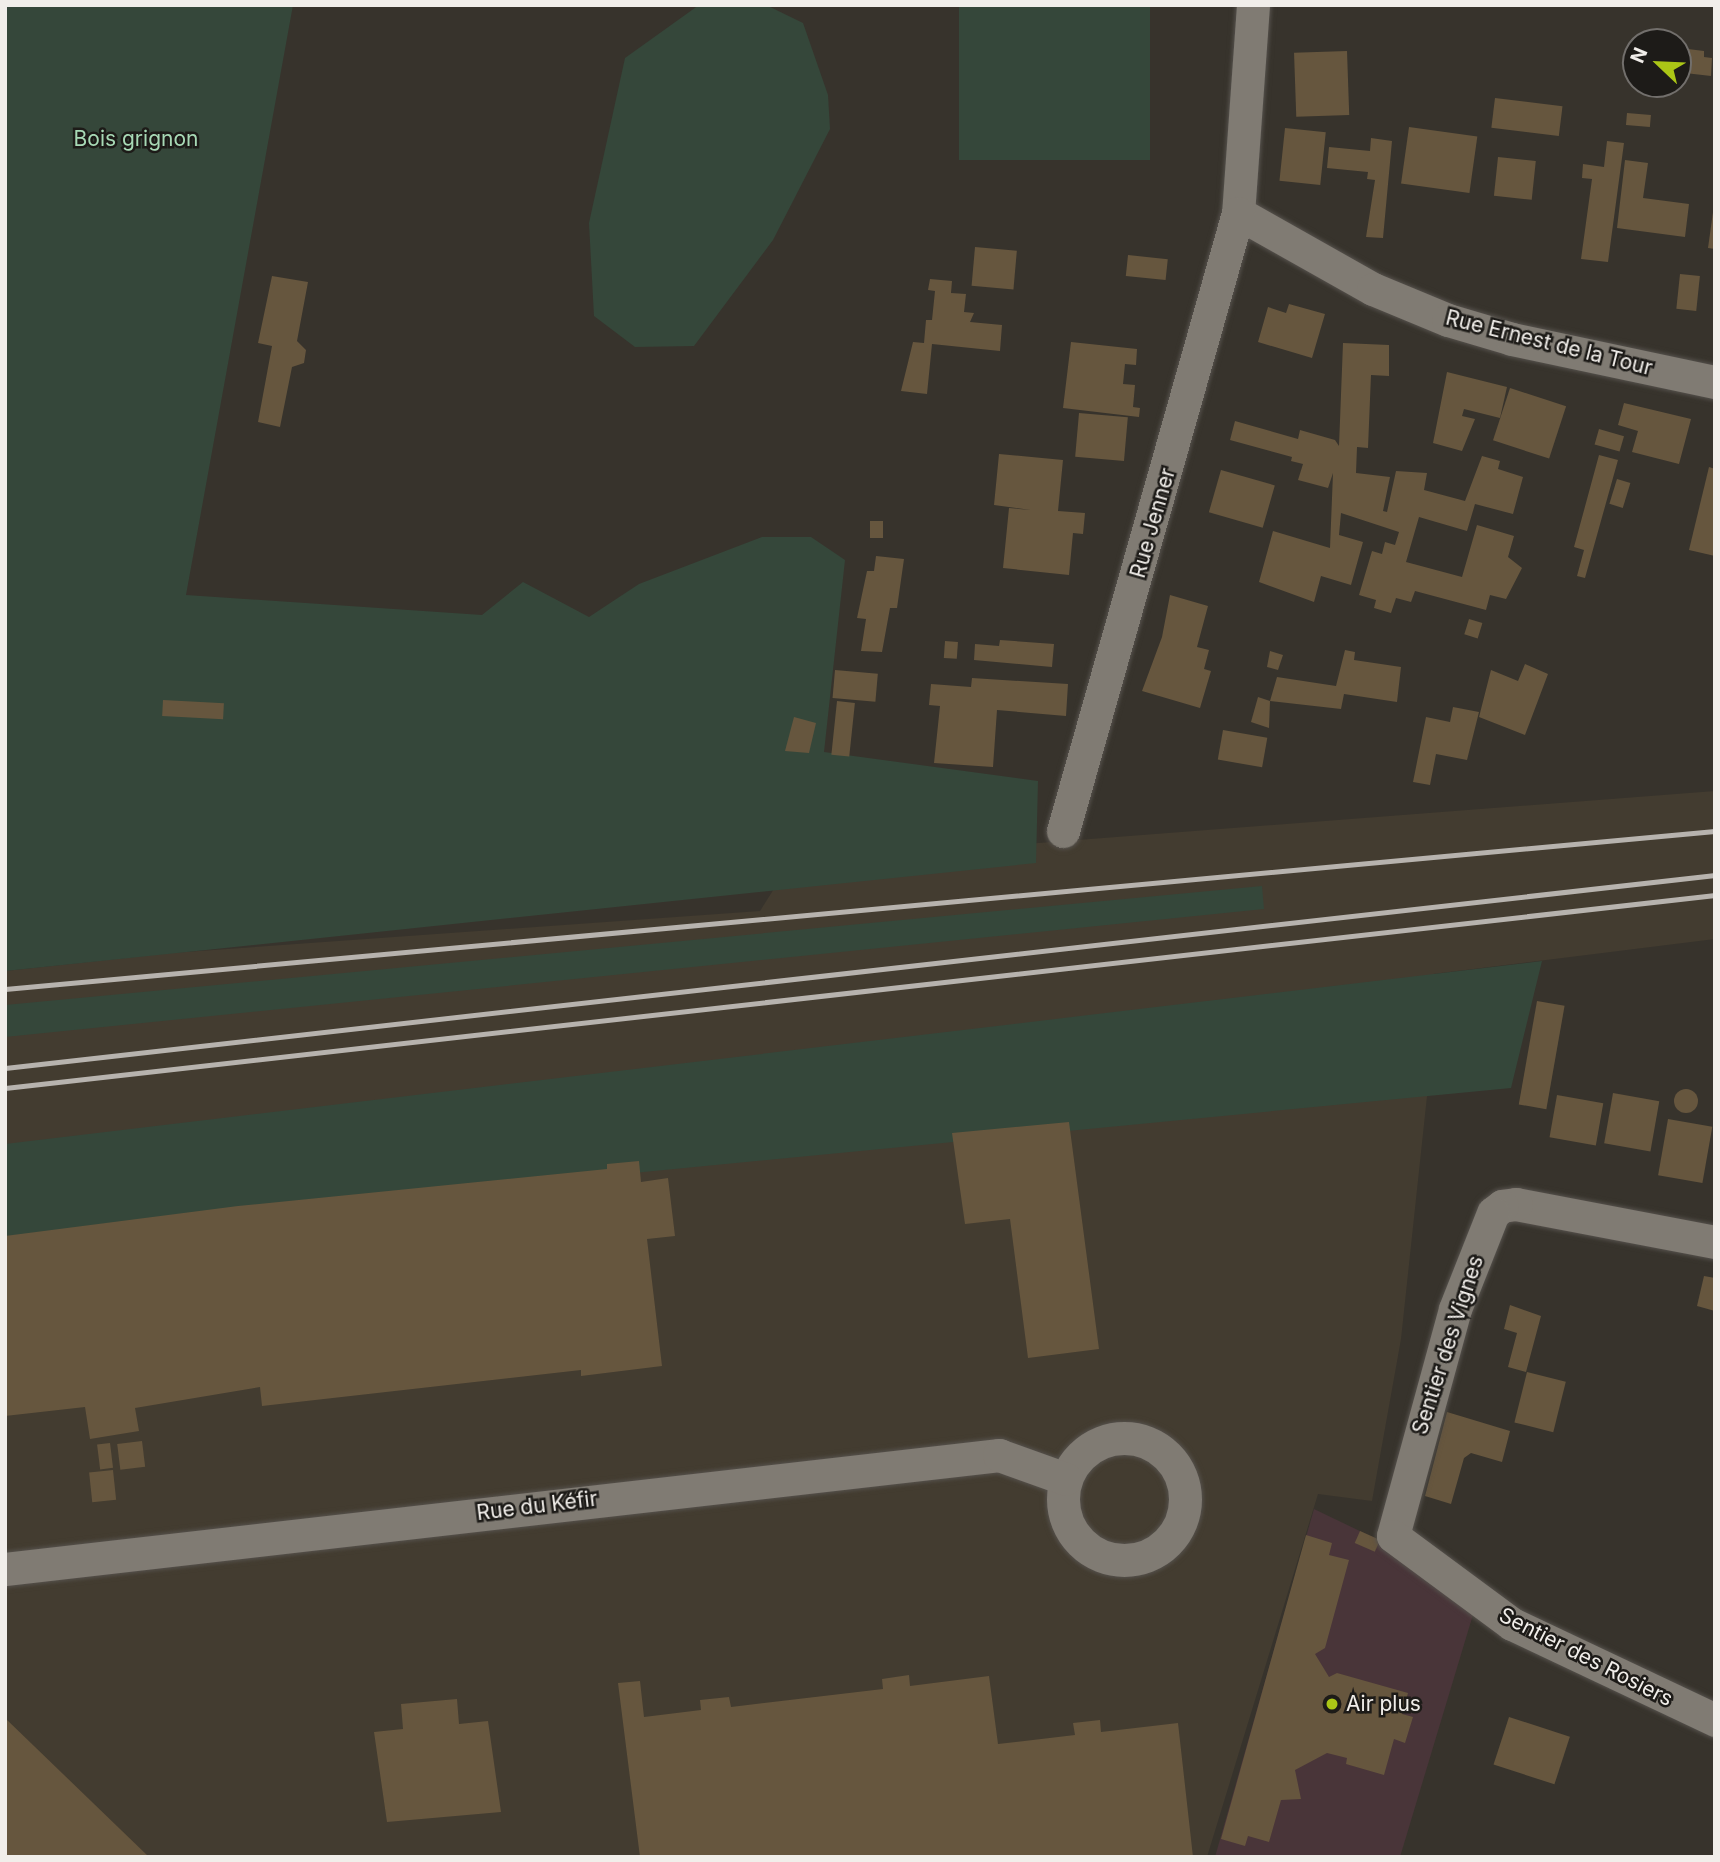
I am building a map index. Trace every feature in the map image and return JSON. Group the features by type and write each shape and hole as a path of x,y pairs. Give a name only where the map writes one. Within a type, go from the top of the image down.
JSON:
{"street":[{"path":"1238,213 1253,5"},
{"name":"Rue Ernest de la Tour","path":"1238,213 1373,289 1448,320 1715,382"},
{"name":"Rue Jenner","path":"1063,831 1238,213"},
{"name":"Sentier des Vignes","path":"1393,1536 1455,1309 1493,1213 1502,1206 1516,1205 1715,1241"},
{"name":"Rue du Kéfir","path":"5,1569 999,1455 1066,1479"},
{"name":"Sentier des Rosiers","path":"1393,1536 1512,1624 1715,1720"}],"shaded area":[{"path":"1715,791 1715,939 1433,974 1428,1087 1401,1339 1372,1501 1318,1494 1207,1857 5,1857 5,971 171,953 760,911 791,862"},
{"path":"1314,1509 1391,1546 1475,1608 1400,1857 1215,1857"}],"green space":[{"name":"Bois grignon","path":"5,5 293,5 186,595 482,615 523,582 589,617 639,584 762,537 811,537 845,560 824,752 1038,781 1036,863 5,971"},
{"path":"699,5 766,5 803,23 828,95 830,129 773,240 694,346 635,347 594,316 589,223 625,58"},
{"path":"959,5 1150,5 1150,160 959,160"},
{"path":"1262,886 1264,909 5,1037 5,1005"},
{"path":"1542,961 1511,1088 210,1214 5,1243 5,1144"}],"building":[{"path":"1692,50 1704,51 1704,57 1712,58 1711,76 1692,74"},
{"path":"1347,51 1349,115 1296,117 1294,53"},
{"path":"1495,98 1562,106 1559,136 1491,128"},
{"path":"1627,113 1651,115 1650,127 1626,125"},
{"path":"1409,127 1477,137 1469,193 1401,183"},
{"path":"1285,128 1326,132 1320,185 1279,181"},
{"path":"1371,138 1392,141 1383,238 1366,237 1375,180 1367,179 1368,172 1327,168 1329,147 1370,151"},
{"path":"1607,141 1624,143 1608,262 1581,259 1592,179 1582,178 1583,164 1604,167"},
{"path":"1498,157 1536,161 1532,200 1494,196"},
{"path":"1625,160 1648,163 1643,198 1689,204 1685,237 1617,228"},
{"path":"1715,212 1715,249 1708,248"},
{"path":"975,247 1017,251 1013,290 972,286"},
{"path":"1128,255 1168,259 1166,280 1126,276"},
{"path":"1680,274 1700,276 1696,311 1676,309"},
{"path":"272,276 308,282 297,341 306,350 304,363 292,367 280,427 258,422 272,346 258,343"},
{"path":"930,279 952,281 951,293 966,294 964,312 974,313 970,322 1002,325 1000,351 932,344 927,394 901,391 913,342 924,343 926,320 932,320 935,291 928,290"},
{"path":"1289,304 1325,314 1312,358 1258,342 1268,307 1286,313"},
{"path":"1071,342 1137,349 1136,365 1125,364 1123,384 1135,385 1133,407 1140,408 1139,417 1063,408"},
{"path":"1343,343 1389,345 1389,376 1371,375 1368,448 1357,447 1356,473 1390,477 1383,511 1387,512 1396,471 1427,473 1424,490 1465,501 1482,456 1500,461 1498,469 1523,477 1513,514 1475,504 1467,531 1419,517 1406,562 1462,577 1477,525 1514,536 1508,557 1522,568 1506,599 1490,595 1486,610 1415,591 1411,602 1396,598 1391,613 1374,608 1376,600 1359,595 1372,551 1382,554 1385,542 1395,545 1399,532 1341,513 1339,535 1363,542 1351,585 1321,576 1314,602 1259,582 1273,531 1330,548 1333,473 1328,488 1298,480 1303,464 1291,461 1292,457 1230,440 1235,421 1298,439 1300,430 1335,440 1339,446"},
{"path":"1447,372 1507,387 1500,418 1464,409 1462,416 1475,419 1462,451 1433,443"},
{"path":"1510,388 1566,406 1549,459 1493,440"},
{"path":"1624,403 1691,419 1679,464 1632,452 1638,431 1618,425"},
{"path":"1079,413 1128,417 1124,461 1075,457"},
{"path":"1599,429 1624,436 1620,452 1595,444"},
{"path":"999,454 1063,460 1058,511 1085,513 1083,534 1073,533 1069,575 1003,568 1009,508 1031,510 994,505"},
{"path":"1599,455 1618,460 1585,578 1577,576 1584,550 1574,547"},
{"path":"1709,467 1715,469 1715,556 1689,550"},
{"path":"1221,470 1275,485 1263,528 1209,512"},
{"path":"1617,479 1630,483 1623,508 1609,504"},
{"path":"870,521 883,521 883,538 870,538"},
{"path":"876,556 904,559 897,608 890,608 882,652 861,651 866,619 857,618 867,571 874,571"},
{"path":"1170,595 1208,606 1197,647 1209,650 1204,669 1211,671 1200,708 1142,691 1162,637"},
{"path":"1469,619 1482,623 1478,638 1464,634"},
{"path":"1000,640 1054,644 1052,667 974,660 975,644 999,646"},
{"path":"945,641 958,642 957,659 944,658"},
{"path":"1345,650 1355,652 1354,660 1401,667 1397,702 1344,694 1341,709 1270,701 1277,677 1336,686"},
{"path":"1270,651 1283,655 1278,670 1267,667"},
{"path":"1525,664 1548,674 1525,735 1479,717 1491,670 1518,681"},
{"path":"835,670 878,674 875,702 833,698"},
{"path":"972,678 1068,684 1066,716 997,710 993,767 934,763 940,706 929,705 931,684 971,687"},
{"path":"1258,697 1270,701 1269,728 1251,722"},
{"path":"163,700 224,703 223,719 162,716"},
{"path":"837,701 855,703 849,757 831,755"},
{"path":"1453,707 1479,712 1467,760 1436,754 1430,785 1413,782 1426,717 1450,722"},
{"path":"794,717 816,723 809,753 785,751"},
{"path":"1223,730 1267,738 1262,767 1218,760"},
{"path":"1537,1001 1565,1006 1546,1109 1519,1104"},
{"path":"1686,1089 1695,1092 1698,1101 1695,1110 1686,1113 1677,1110 1674,1101 1677,1092"},
{"path":"1613,1093 1659,1101 1650,1151 1604,1143"},
{"path":"1557,1095 1603,1103 1596,1146 1550,1137"},
{"path":"1668,1119 1712,1127 1702,1183 1658,1175"},
{"path":"1069,1122 1099,1349 1028,1358 1010,1219 965,1224 952,1133"},
{"path":"639,1161 641,1182 668,1178 675,1236 647,1239 662,1366 581,1376 581,1370 262,1406 260,1387 135,1408 139,1431 90,1439 85,1407 5,1416 5,1236 238,1206 607,1169 607,1164"},
{"path":"1704,1276 1715,1278 1715,1311 1697,1306"},
{"path":"1510,1305 1541,1316 1526,1372 1508,1367 1517,1333 1504,1329"},
{"path":"1527,1372 1566,1382 1553,1432 1514,1422"},
{"path":"1447,1412 1510,1431 1502,1462 1471,1453 1464,1458 1451,1504 1425,1496"},
{"path":"142,1441 145,1467 120,1470 117,1444"},
{"path":"110,1443 113,1468 100,1469 97,1445"},
{"path":"113,1470 116,1500 92,1502 89,1473"},
{"path":"1360,1531 1380,1540 1375,1552 1355,1543"},
{"name":"Air plus","path":"1306,1535 1332,1543 1329,1555 1349,1560 1325,1648 1315,1654 1329,1677 1337,1673 1408,1693 1402,1714 1413,1717 1405,1743 1394,1739 1384,1775 1346,1764 1347,1758 1327,1753 1295,1770 1301,1799 1281,1800 1269,1842 1248,1836 1245,1846 1221,1839"},
{"path":"909,1675 910,1686 989,1676 998,1744 1075,1735 1073,1723 1100,1720 1101,1732 1178,1723 1193,1857 640,1857 618,1683 640,1681 644,1717 701,1710 700,1700 729,1697 731,1707 883,1689 882,1679"},
{"path":"457,1699 459,1724 488,1721 501,1812 387,1822 374,1732 403,1729 401,1704"},
{"path":"1509,1717 1570,1737 1554,1784 1494,1765"},
{"path":"5,1718 149,1857 5,1857"}],"railway":[{"path":"5,989 1715,831"},
{"path":"5,1068 1715,875"},
{"path":"5,1088 1715,895"}],"place":[{"name":"Air plus","path":"1332,1704"}]}
